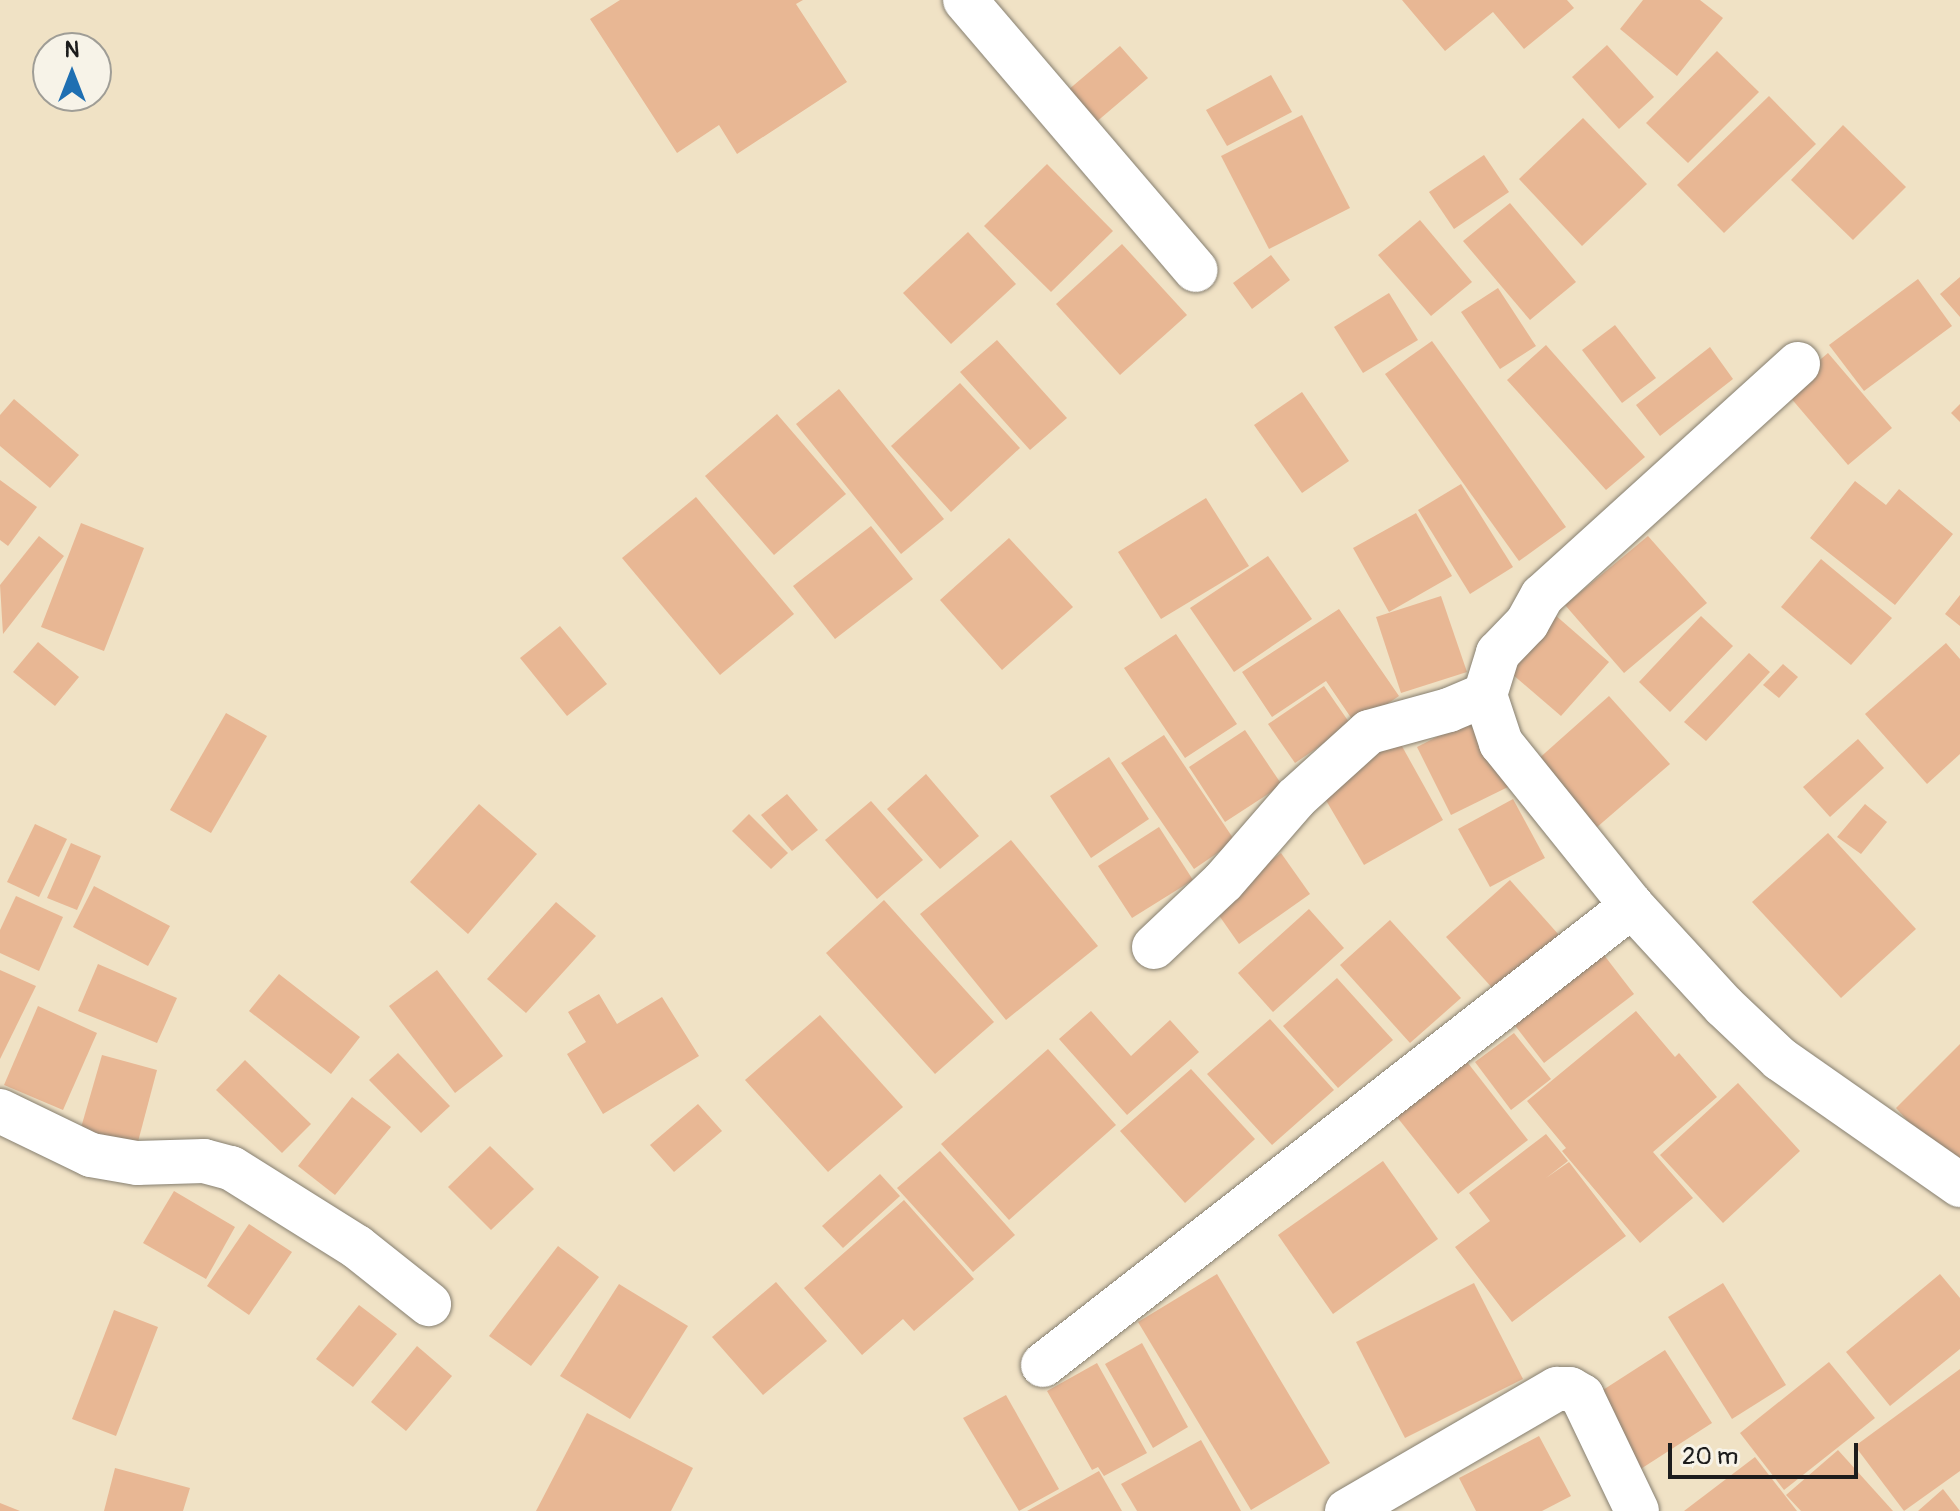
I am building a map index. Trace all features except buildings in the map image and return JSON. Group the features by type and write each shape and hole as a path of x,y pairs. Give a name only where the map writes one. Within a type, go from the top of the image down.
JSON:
{"street":[{"path":"965,0 1196,270"},
{"path":"1798,364 1542,596 1527,623 1498,653 1485,695 1501,743 1632,906 1724,1006 1780,1059 1960,1185"},
{"path":"1154,947 1223,882 1296,798 1369,732 1449,710 1485,695"},
{"path":"1043,1365 1632,906"},
{"path":"0,1111 91,1155 137,1163 204,1161 231,1168 357,1247 429,1304"},
{"path":"1347,1511 1557,1389 1570,1389 1582,1396 1637,1511"}]}
